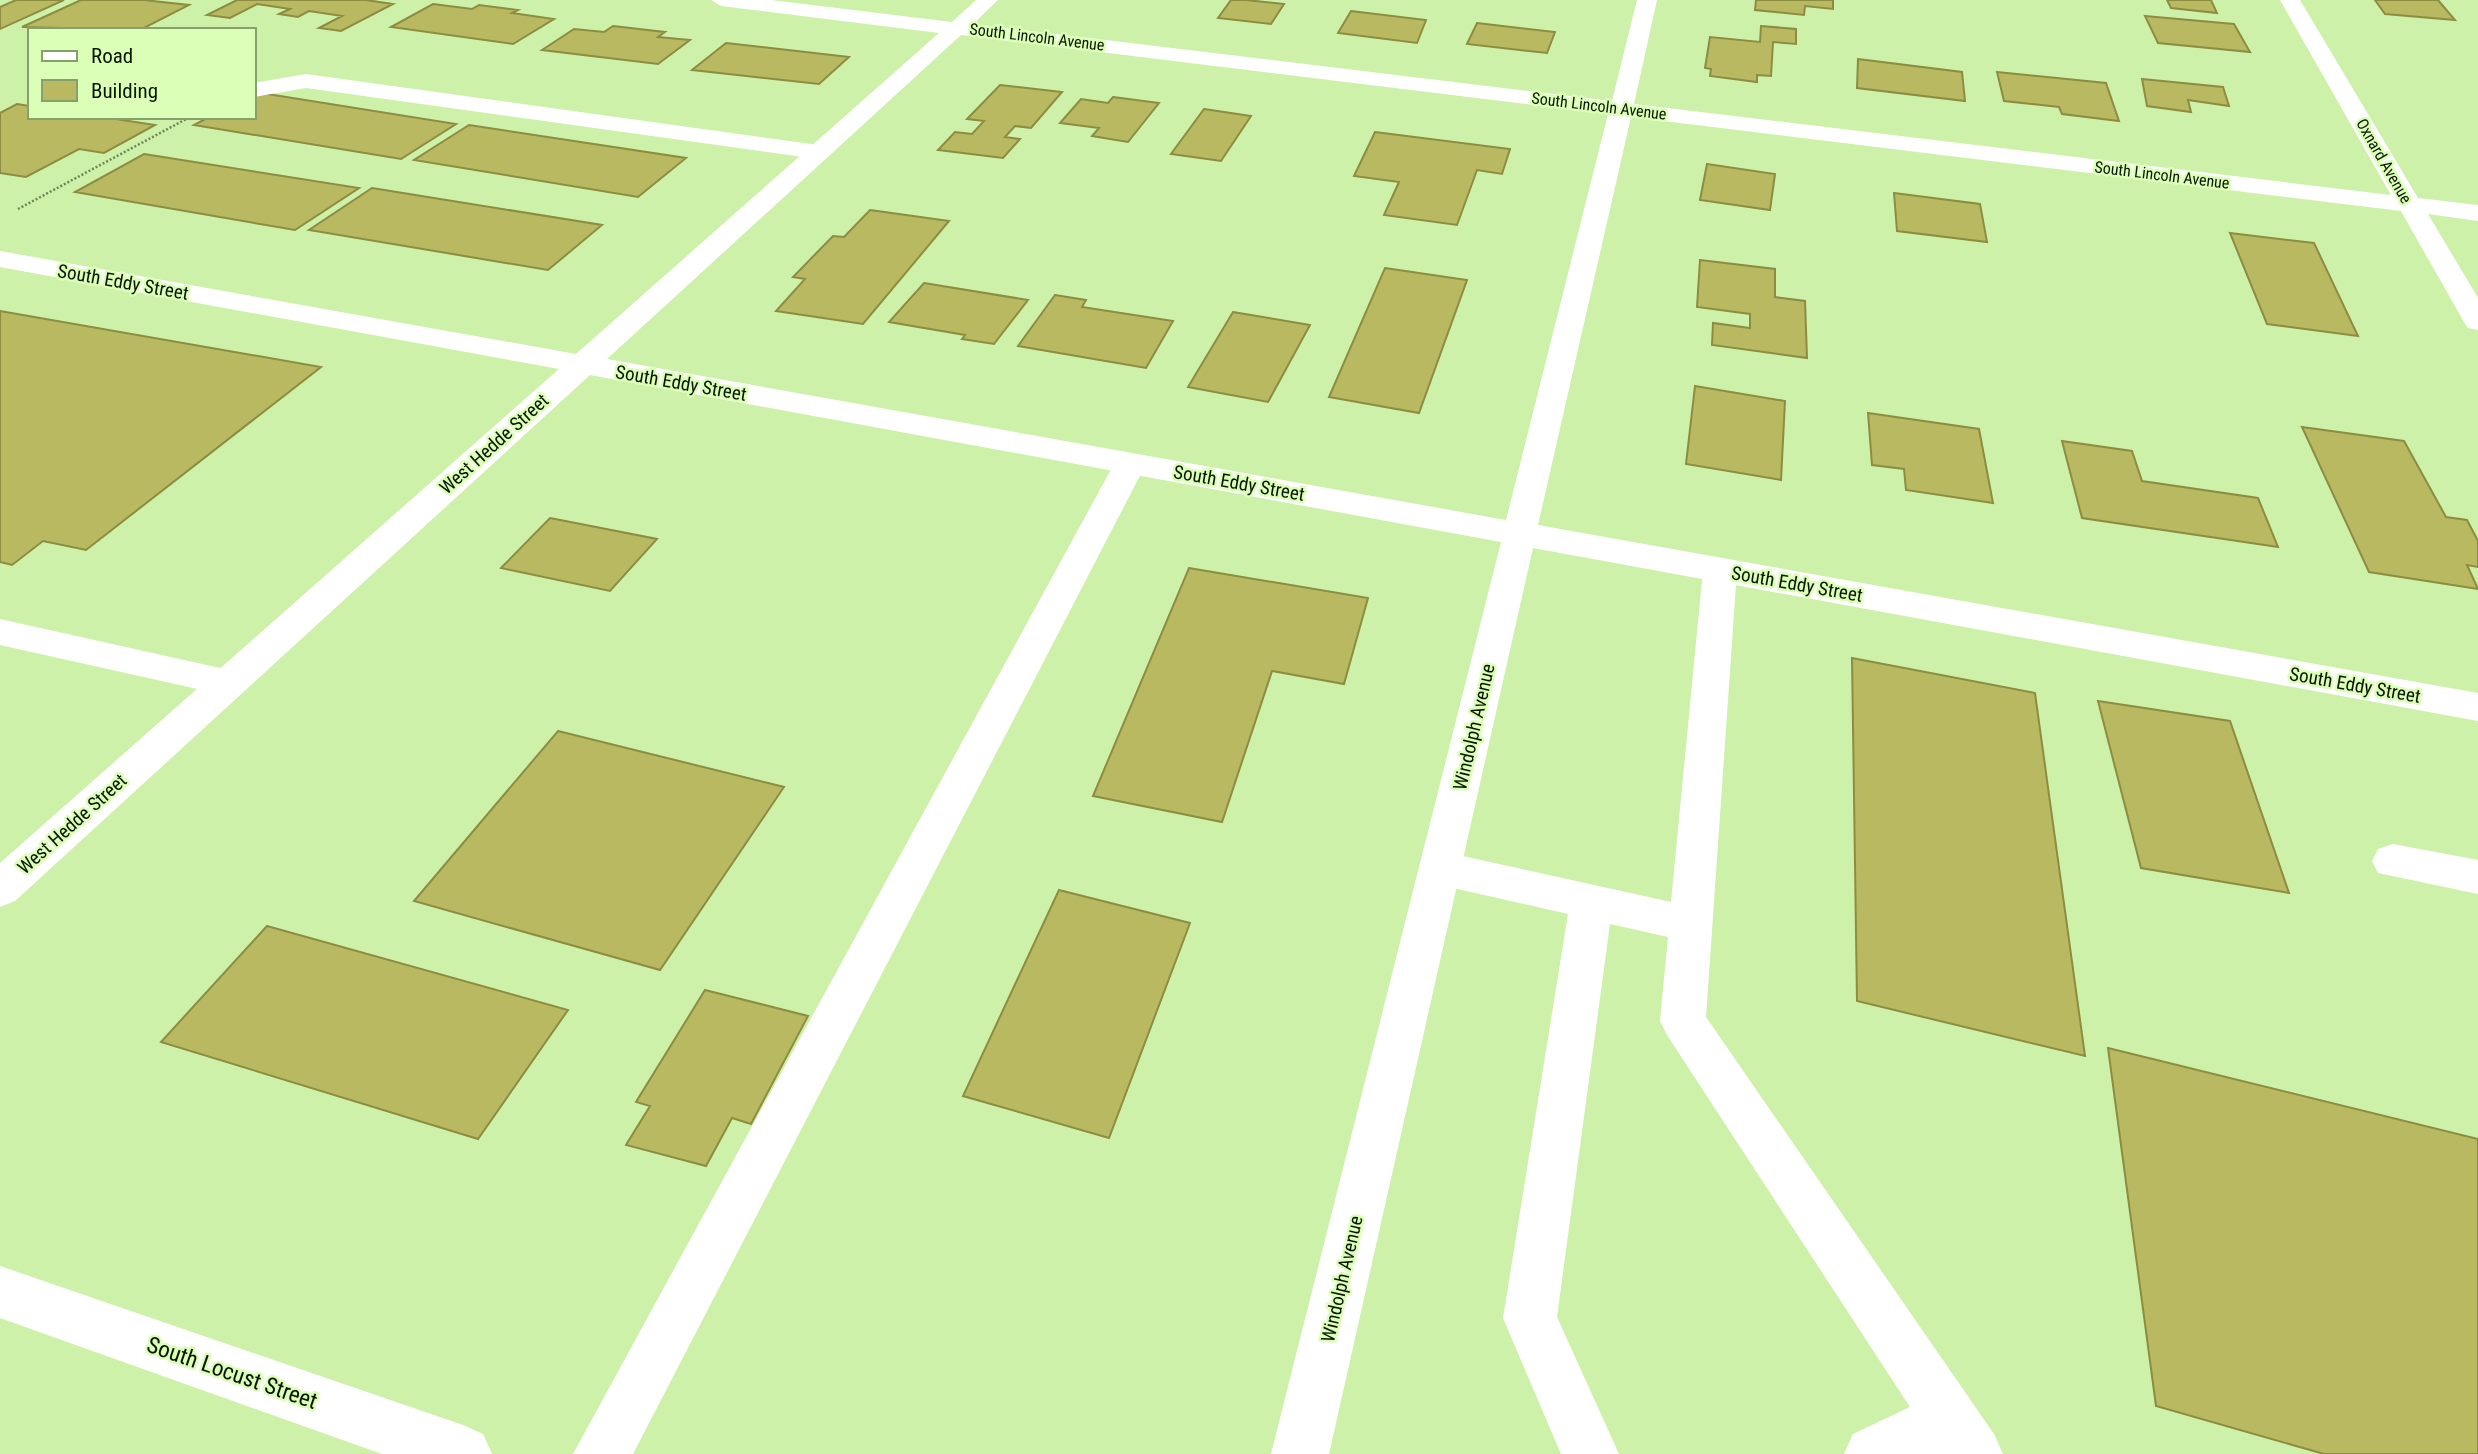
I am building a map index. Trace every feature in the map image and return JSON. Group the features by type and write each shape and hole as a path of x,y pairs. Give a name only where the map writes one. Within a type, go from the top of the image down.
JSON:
{"street":[{"name":"South Lincoln Avenue","path":"721,0 2478,213"},
{"name":"West Hedde Street","path":"0,889 988,0"},
{"name":"Windolph Avenue","path":"1300,1454 1647,0"},
{"name":"Oxnard Avenue","path":"2290,0 2478,322"},
{"path":"256,90 306,82 818,152"},
{"name":"South Eddy Street","path":"0,259 2478,707"},
{"path":"603,1454 1130,464"},
{"path":"1720,570 1683,1021 1962,1435 1873,1454"},
{"path":"0,632 229,683"},
{"path":"2393,861 2478,877"},
{"path":"1440,868 1690,924"},
{"path":"1590,1454 1530,1318 1591,902"},
{"name":"South Locust Street","path":"0,1292 463,1454"}],"path":[{"path":"12,213 186,119"}],"building":[{"path":"16,0 64,0 0,29 0,7"},
{"path":"81,0 144,0 189,5 144,28 22,27"},
{"path":"237,0 366,0 393,4 341,31 319,28 342,16 309,11 298,17 279,14 290,9 257,4 230,18 207,15"},
{"path":"1231,0 1284,4 1271,24 1218,18"},
{"path":"1756,0 1833,0 1833,9 1805,6 1804,15 1755,10"},
{"path":"2167,0 2211,0 2217,13 2171,8"},
{"path":"2375,0 2438,0 2455,20 2385,14"},
{"path":"433,4 472,9 479,5 518,10 512,13 554,19 513,44 391,27"},
{"path":"1351,11 1426,20 1417,43 1338,33"},
{"path":"2145,16 2234,24 2250,52 2158,43"},
{"path":"1477,23 1555,32 1547,53 1467,44"},
{"path":"613,26 665,32 658,37 690,40 658,64 542,50 574,29 604,32"},
{"path":"1761,26 1796,29 1796,44 1773,42 1771,76 1757,75 1757,82 1710,76 1711,69 1705,68 1710,37 1760,42"},
{"path":"726,43 849,57 819,84 692,70"},
{"path":"1858,59 1962,72 1965,101 1857,88"},
{"path":"1997,72 2106,83 2119,121 2062,114 2059,107 2004,101"},
{"path":"2142,79 2223,87 2229,106 2188,100 2191,112 2147,106"},
{"path":"1000,85 1062,92 1031,128 1015,126 1005,137 1020,139 1003,158 938,150 955,132 972,134 984,121 967,119"},
{"path":"256,92 456,124 401,159 194,125 205,119 256,119"},
{"path":"1113,97 1159,103 1128,142 1092,136 1099,128 1060,123 1081,99 1108,103"},
{"path":"17,104 28,106 28,119 116,119 155,125 104,153 79,149 26,177 0,173 0,113"},
{"path":"1204,109 1251,116 1221,161 1171,154"},
{"path":"469,125 686,158 638,197 414,160"},
{"path":"1375,132 1510,149 1502,174 1477,170 1457,225 1384,215 1399,182 1354,176"},
{"path":"144,154 359,188 295,230 75,192"},
{"path":"1707,164 1775,174 1770,210 1700,200"},
{"path":"372,188 602,225 548,270 309,230"},
{"path":"1894,193 1980,204 1987,242 1897,231"},
{"path":"870,210 949,221 863,324 776,311 805,279 793,277 833,236 844,237"},
{"path":"2230,233 2314,243 2358,336 2267,324"},
{"path":"1700,260 1775,269 1775,297 1805,301 1807,358 1712,345 1713,323 1750,328 1750,314 1697,307"},
{"path":"1385,268 1467,280 1419,413 1329,397"},
{"path":"924,283 1028,300 994,344 962,339 965,335 889,322"},
{"path":"1055,295 1086,300 1082,307 1173,321 1146,368 1018,346"},
{"path":"0,311 321,367 86,550 43,541 12,565 0,562"},
{"path":"1233,312 1310,325 1268,402 1188,387"},
{"path":"1695,386 1785,401 1781,480 1686,464"},
{"path":"1868,413 1979,429 1993,503 1906,490 1904,469 1872,465"},
{"path":"2302,427 2404,441 2446,517 2467,520 2478,541 2478,567 2467,565 2478,589 2369,572"},
{"path":"2062,441 2132,451 2142,481 2258,498 2278,547 2082,518"},
{"path":"550,518 657,539 610,591 501,568"},
{"path":"1189,568 1368,598 1344,684 1272,671 1222,822 1093,796"},
{"path":"1852,658 2035,693 2085,1056 1857,1001"},
{"path":"2098,701 2230,721 2289,893 2141,868"},
{"path":"558,731 784,787 660,970 414,901"},
{"path":"1059,890 1190,923 1109,1138 963,1096"},
{"path":"267,926 568,1010 478,1139 161,1042"},
{"path":"705,990 808,1016 751,1124 732,1118 706,1166 626,1145 650,1106 636,1102"},
{"path":"2108,1048 2478,1139 2478,1454 2324,1454 2156,1406"}]}
